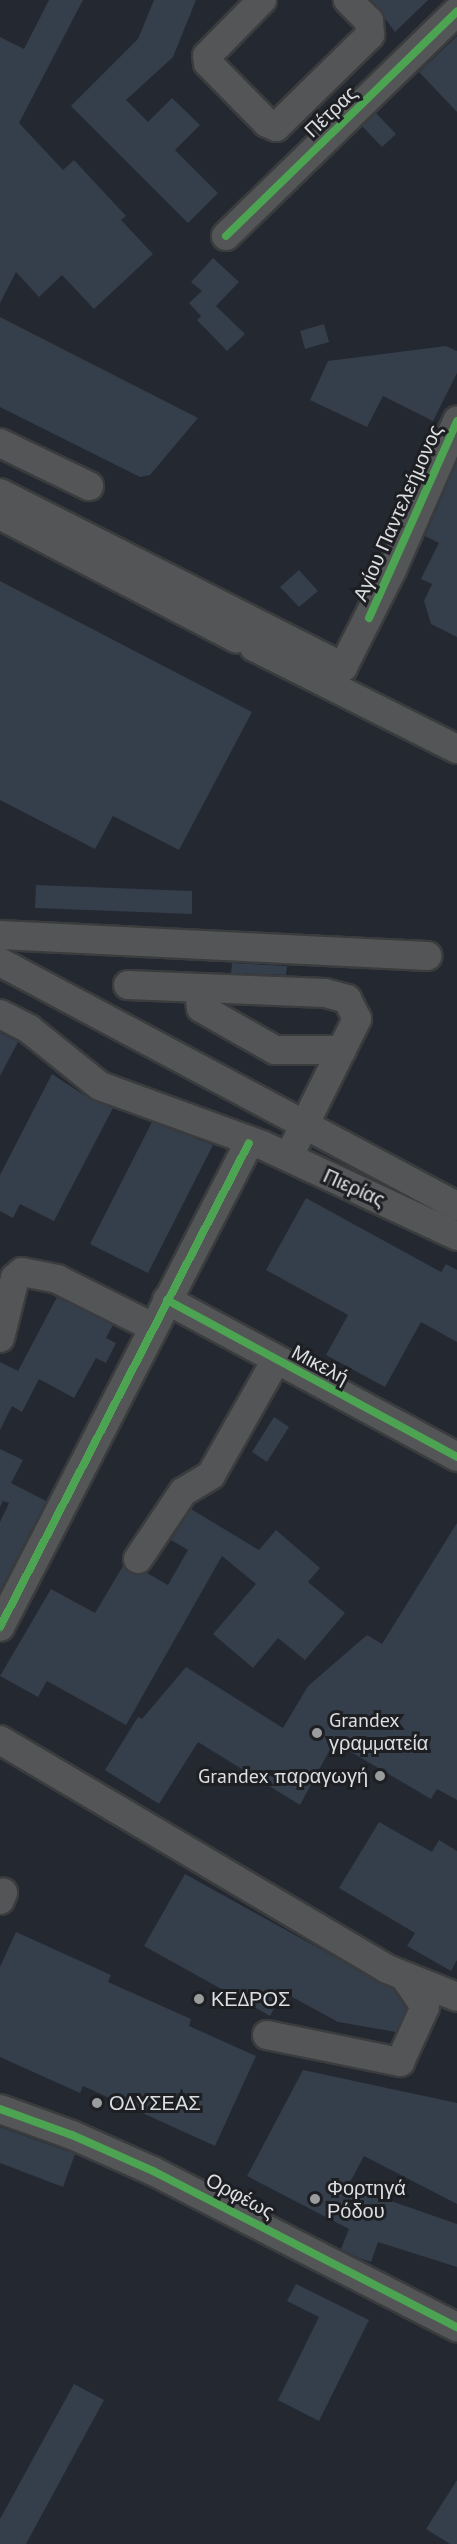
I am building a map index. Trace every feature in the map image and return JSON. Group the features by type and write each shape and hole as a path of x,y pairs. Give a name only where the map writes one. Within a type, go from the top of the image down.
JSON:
{"street":[{"path":"262,0 207,56 208,63 267,123 276,127 283,124 349,58 372,29 348,0"},
{"name":"Πέτρας","path":"226,236 457,11"},
{"path":"349,58 379,88"},
{"name":"Αγίου Παντελεήμονος","path":"0,493 343,667 369,618 457,421"},
{"path":"0,443 88,486"},
{"path":"0,515 246,643 457,749"},
{"path":"0,935 427,956"},
{"path":"0,962 304,1127 457,1206"},
{"path":"128,985 200,990 325,993 346,999 357,1019 288,1156"},
{"path":"200,990 201,1008 275,1050 342,1050"},
{"name":"Πιερίας","path":"0,1014 29,1029 100,1086 288,1156 457,1236"},
{"path":"0,1627 249,1143"},
{"path":"0,1338 15,1278 22,1272 57,1279 153,1327"},
{"name":"Μικελή","path":"168,1300 457,1457"},
{"path":"138,1559 183,1492 212,1475 276,1360"},
{"path":"0,1740 405,1977 457,1997"},
{"path":"267,2036 400,2062 425,2007 405,1977"},
{"name":"Ορφέως","path":"0,2109 72,2134 181,2184 457,2327"}],"shaded area":[{"path":"0,0 457,0 457,2544 0,2544"}],"building":[{"path":"49,0 83,0 19,123 63,170 74,160 126,216 121,220 153,254 94,309 62,275 39,297 16,272 0,303 0,37 24,49"},
{"path":"154,0 196,0 173,57 126,100 148,122 172,98 200,125 175,150 218,193 188,223 71,106 138,39"},
{"path":"371,0 428,0 395,32"},
{"path":"457,36 457,112 419,72"},
{"path":"376,113 396,134 382,147 362,126"},
{"path":"213,258 239,282 216,306 245,334 227,351 197,320 201,316 189,303 202,291 191,282"},
{"path":"0,317 198,418 150,475 140,477 0,407"},
{"path":"324,324 329,342 305,349 300,331"},
{"path":"446,346 457,351 457,373 433,421 383,396 367,427 310,400 328,361"},
{"path":"457,462 457,637 431,624 424,601 432,584 421,579 439,543 425,536"},
{"path":"299,570 318,591 299,607 280,587"},
{"path":"0,581 252,712 179,850 113,816 95,849 0,800"},
{"path":"36,885 192,891 192,914 35,908"},
{"path":"232,963 287,966 286,975 231,973"},
{"path":"0,1033 18,1042 0,1076"},
{"path":"52,1074 90,1099 113,1108 54,1221 20,1204 13,1218 0,1211 0,1175"},
{"path":"152,1122 213,1145 148,1273 90,1244"},
{"path":"306,1198 441,1272 446,1264 457,1270 457,1342 421,1322 385,1387 326,1355 348,1315 266,1270"},
{"path":"57,1297 113,1325 106,1338 116,1343 106,1363 96,1358 74,1398 39,1379 22,1412 12,1406 0,1430 0,1362 18,1371"},
{"path":"274,1417 289,1427 267,1462 252,1452"},
{"path":"0,1449 23,1460 11,1483 46,1501 0,1591 0,1522 9,1503 3,1501 0,1507"},
{"path":"191,1509 259,1550 276,1530 320,1568 308,1582 345,1613 305,1660 278,1638 253,1668 213,1634 256,1584 222,1556 126,1725 47,1681 38,1697 0,1676 51,1589 95,1613 123,1566 129,1573 147,1573 168,1585 188,1550 171,1540"},
{"path":"457,1523 457,1800 437,1789 431,1799 334,1742 300,1805 198,1742 159,1804 105,1770 138,1717 142,1719 186,1667 283,1728 308,1686 367,1635 382,1644"},
{"path":"379,1822 432,1852 439,1840 457,1851 457,1960 451,1971 407,1946 415,1933 339,1888"},
{"path":"185,1874 394,1990 406,2009 396,2032 338,2022 283,1992 270,2016 144,1946"},
{"path":"16,1932 111,1975 108,1982 191,2019 189,2026 256,2056 215,2146 83,2086 80,2093 0,2057 0,1967"},
{"path":"303,2070 457,2103 457,2204 364,2156 348,2186 457,2224 457,2267 378,2242 371,2262 359,2258 341,2249 349,2229 247,2176"},
{"path":"0,2127 75,2154 63,2187 0,2163"},
{"path":"296,2284 369,2320 319,2421 278,2400 319,2317 287,2301"},
{"path":"74,2384 104,2400 26,2544 0,2544 0,2519"},
{"path":"457,2480 457,2544 450,2544 426,2529"}],"cycle path":[{"path":"226,236 457,11"},
{"path":"369,618 457,421"},
{"path":"0,1627 249,1143"},
{"path":"167,1300 457,1457"},
{"path":"0,2109 72,2135 153,2171 457,2327"}],"place":[{"name":"Grandex γραμματεία","path":"317,1733"},
{"name":"Grandex παραγωγή","path":"380,1776"},
{"name":"ΚΕΔΡΟΣ","path":"199,1999"},
{"name":"ΟΔΥΣΕΑΣ","path":"97,2103"},
{"name":"Φορτηγά Ρόδου","path":"315,2199"}]}
